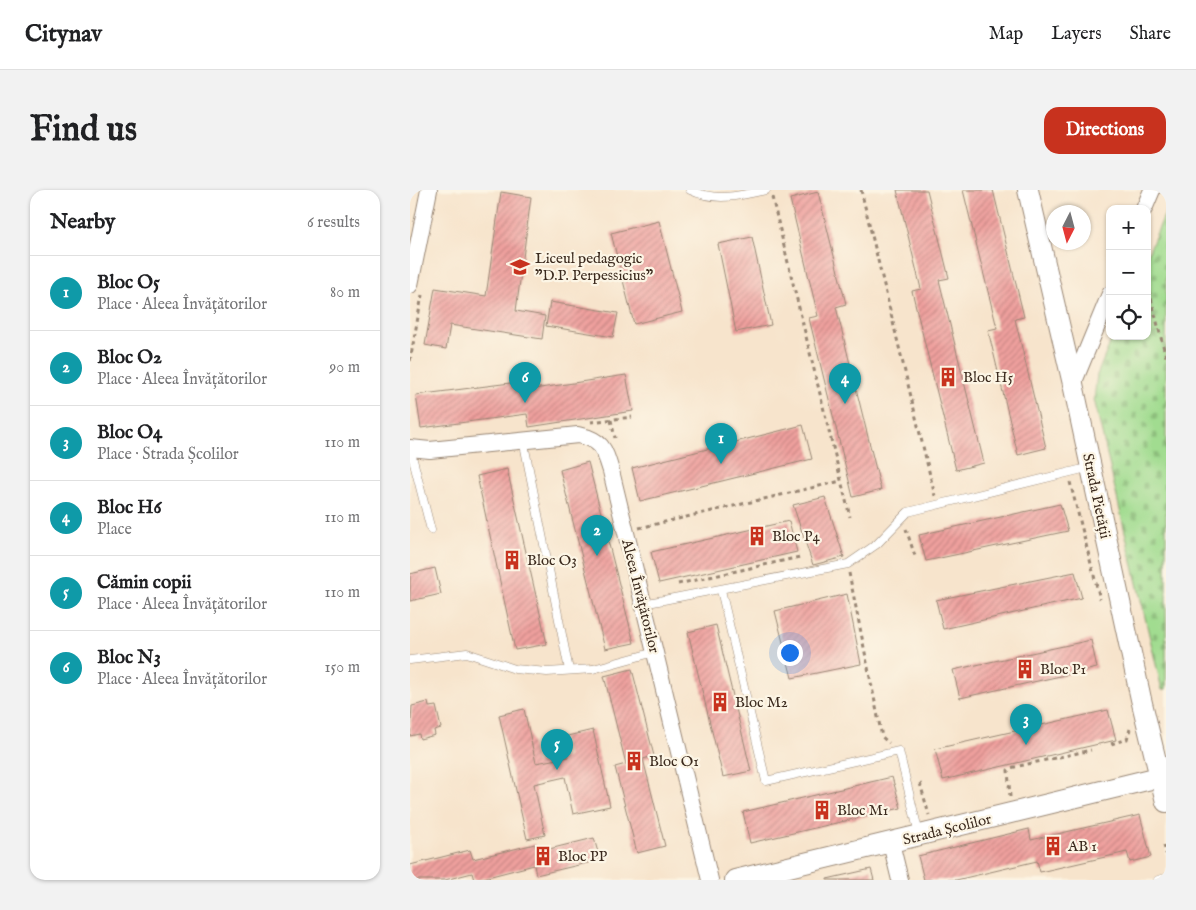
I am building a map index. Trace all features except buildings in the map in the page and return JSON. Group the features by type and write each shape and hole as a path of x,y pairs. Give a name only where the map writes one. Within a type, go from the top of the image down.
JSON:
{"street":[{"path":"410,285 428,190"},
{"name":"Strada Pietății","path":"1028,190 1162,776 1166,802"},
{"path":"1146,205 1152,190"},
{"path":"1073,384 1110,295"},
{"name":"Aleea Învățătorilor","path":"410,448 430,450 523,439 578,435 591,438 600,444 611,471 710,880"},
{"name":"Strada Școlilor","path":"736,880 891,843 925,828 1162,776"},
{"path":"891,843 900,880"}],"lane":[{"path":"690,190 704,197 730,198 766,190"},
{"path":"523,439 569,670"},
{"path":"410,448 431,530"},
{"path":"643,604 848,564 877,544 908,512 1091,467"},
{"path":"721,590 766,781 899,751 925,828"},
{"path":"410,660 467,653 515,669 547,672 593,668 655,652"},
{"path":"1158,880 1166,878"}],"path":[{"path":"771,190 850,517"},
{"path":"862,190 937,504"},
{"path":"1150,295 1166,357"},
{"path":"611,420 617,444"},
{"path":"1063,480 1069,481 1073,485 1101,607"},
{"path":"634,520 636,529 841,481"},
{"path":"907,523 905,528 916,559"},
{"path":"676,584 800,558"},
{"path":"848,564 882,737 899,751"},
{"path":"1111,744 1127,739 1129,722"},
{"path":"1007,800 1010,795 1008,772 1010,768 1091,750"},
{"path":"918,776 925,828"},
{"path":"1164,845 1166,854"}],"green space":[{"path":"1166,211 1166,689 1162,690 1094,399 1097,375 1111,340 1151,340 1151,247"}],"place":[{"name":"Liceul pedagogic ”D.P. Perpessicius”","path":"520,267"},
{"name":"Bloc H5","path":"948,377"},
{"name":"Bloc N3","path":"525,403"},
{"name":"Bloc H6","path":"845,404"},
{"name":"Bloc O5","path":"721,464"},
{"name":"Bloc P4","path":"757,536"},
{"name":"Bloc O2","path":"597,556"},
{"name":"Bloc O3","path":"512,560"},
{"name":"Bloc P1","path":"1025,669"},
{"name":"Bloc M2","path":"720,702"},
{"name":"Bloc O4","path":"1026,745"},
{"name":"Bloc O1","path":"634,761"},
{"name":"Cămin copii","path":"557,770"},
{"name":"Bloc M1","path":"822,810"},
{"name":"AB 1","path":"1053,846"},
{"name":"Bloc PP","path":"543,856"}]}
